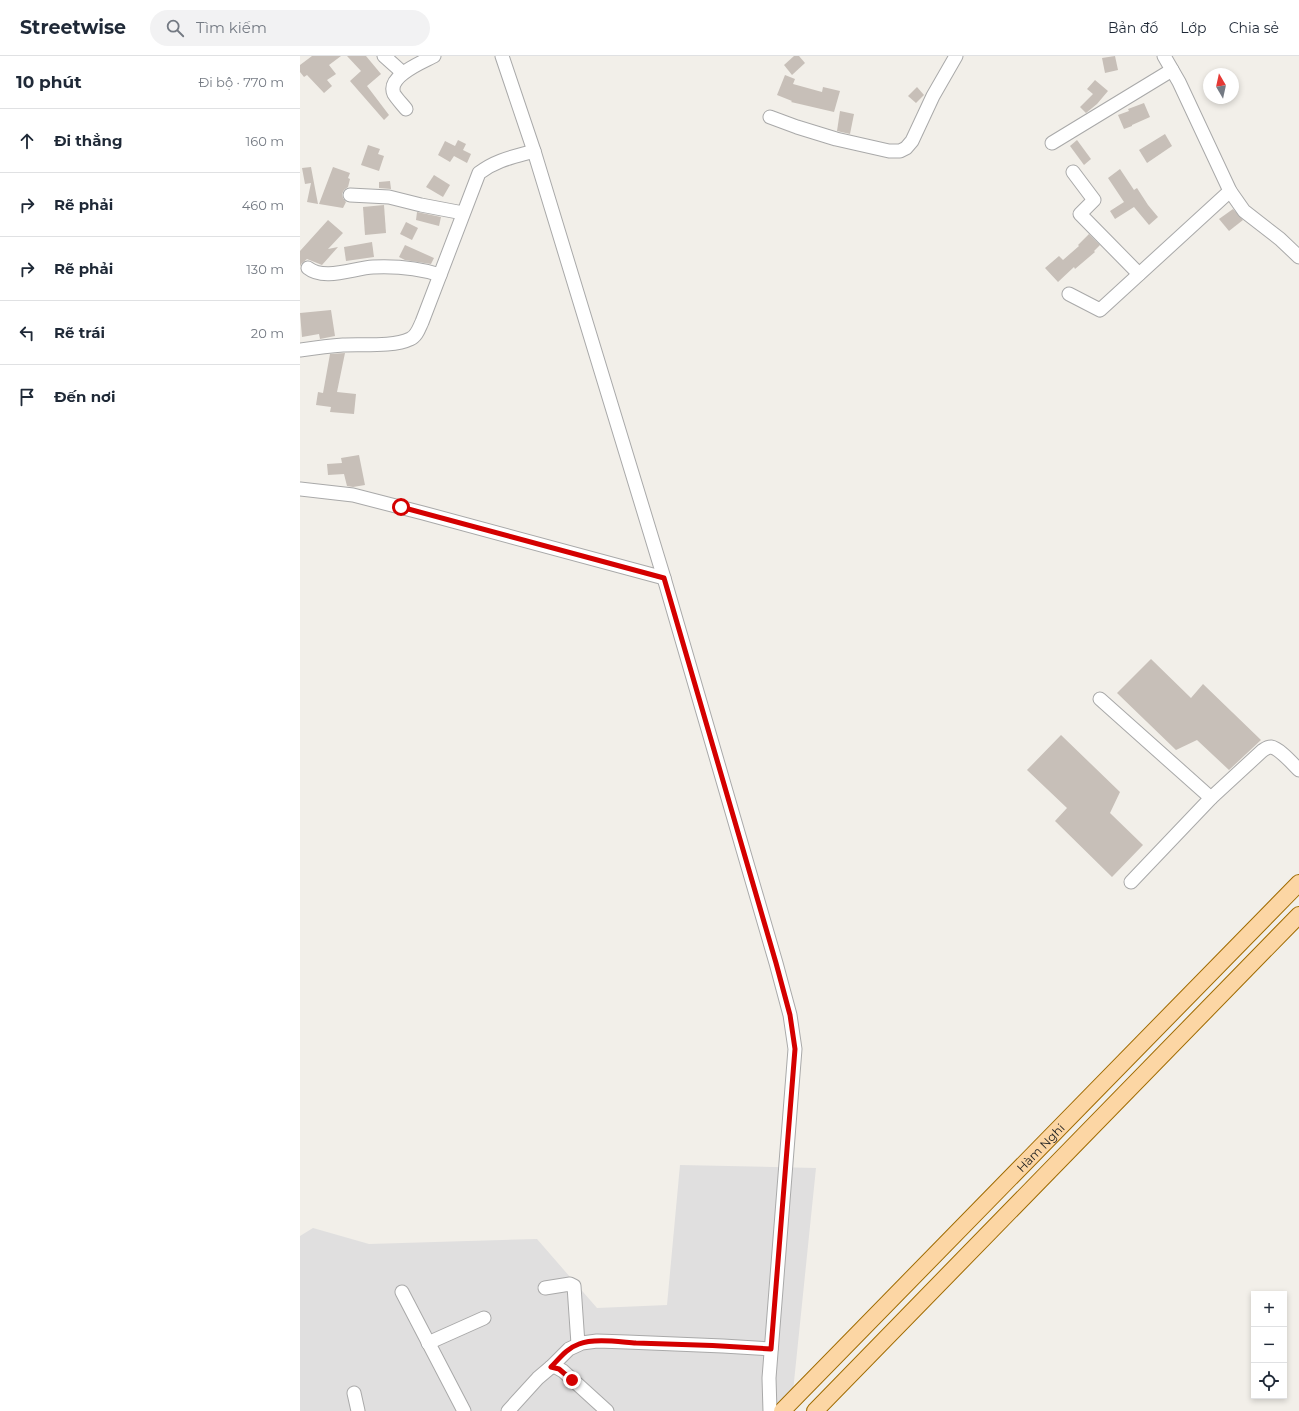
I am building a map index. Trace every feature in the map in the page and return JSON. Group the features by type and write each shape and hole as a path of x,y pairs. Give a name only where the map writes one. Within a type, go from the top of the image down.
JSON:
{"main road":[{"name":"Hàm Nghi","path":"782,1411 1299,883"},
{"name":"Hàm Nghi","path":"814,1411 1299,915"}],"street":[{"path":"384,56 403,73"},
{"path":"406,108 394,93 393,88 399,76 434,56"},
{"path":"502,56 534,151 664,578 790,1015 795,1055 768,1378 770,1411"},
{"path":"770,117 836,139 900,151 906,148 912,141 933,96 956,56"},
{"path":"1164,56 1230,191 1244,211 1280,239 1299,257"},
{"path":"1052,143 1172,70"},
{"path":"300,350 342,345 403,342 412,338 422,322 479,173 499,161 534,151"},
{"path":"1073,172 1094,200 1080,214 1138,274"},
{"path":"1069,294 1100,310 1230,191"},
{"path":"350,195 389,196 421,205 463,213"},
{"path":"308,268 318,274 345,272 372,267 398,267 422,270 440,275"},
{"path":"300,490 353,495 664,578"},
{"path":"1100,699 1211,798"},
{"path":"1131,882 1211,798 1257,755 1272,747 1277,749 1299,770"},
{"path":"545,1288 570,1284 574,1286 578,1344"},
{"path":"402,1292 464,1411"},
{"path":"428,1343 484,1318"},
{"path":"508,1411 538,1378 569,1349 578,1344 597,1342 628,1342 771,1349"},
{"path":"551,1367 556,1367 563,1371 607,1411"},
{"path":"354,1393 358,1411"}],"shaded area":[{"path":"680,1165 816,1168 791,1411 300,1411 300,1236 313,1228 369,1244 537,1239 597,1308 667,1305"}],"building":[{"path":"312,56 341,56 329,65 336,74 327,80 332,86 324,93 307,75 304,77 300,72 300,65"},
{"path":"347,56 366,56 381,74 367,86 389,115 384,120 350,81 361,71"},
{"path":"794,56 799,56 805,63 792,75 784,65"},
{"path":"1115,56 1118,70 1105,73 1102,58"},
{"path":"785,75 795,79 793,84 822,92 823,87 840,91 834,112 791,102 792,101 777,95"},
{"path":"1095,80 1108,91 1097,104 1086,113 1080,107 1093,94 1087,89"},
{"path":"917,87 924,95 916,103 908,96"},
{"path":"1144,103 1150,117 1124,129 1118,115 1129,111 1128,109"},
{"path":"840,111 854,114 850,134 837,131"},
{"path":"1165,134 1172,146 1147,163 1139,150"},
{"path":"458,140 466,144 463,150 471,154 467,163 454,156 450,162 438,155 445,141 455,146"},
{"path":"1077,140 1091,159 1084,165 1070,146"},
{"path":"368,145 380,149 378,154 384,156 379,171 361,165"},
{"path":"311,167 318,204 307,202 311,183 305,184 302,168"},
{"path":"333,167 350,173 348,178 350,179 348,187 342,194 346,202 343,208 319,204"},
{"path":"1120,169 1134,190 1137,188 1158,217 1149,225 1134,207 1115,219 1110,211 1124,202 1108,178"},
{"path":"434,175 450,185 443,197 426,187"},
{"path":"390,181 391,189 379,188 379,182"},
{"path":"384,205 386,233 365,235 363,207"},
{"path":"1233,209 1243,220 1229,231 1219,219"},
{"path":"417,212 441,217 439,226 416,220"},
{"path":"328,220 343,233 328,249 338,247 322,265 307,259 301,264 300,267 300,251"},
{"path":"406,222 418,228 412,240 400,234"},
{"path":"1089,234 1100,245 1094,251 1095,252 1075,269 1074,267 1058,282 1045,268 1059,256 1063,260 1079,246 1078,245"},
{"path":"372,242 374,257 346,261 344,247"},
{"path":"405,245 434,258 431,264 405,260 399,257"},
{"path":"331,310 335,336 320,339 319,334 302,337 300,313"},
{"path":"345,353 337,392 356,394 354,414 330,412 331,407 316,405 318,392 323,393 330,354"},
{"path":"359,455 365,485 353,487 347,486 344,474 328,475 327,464 342,463 341,458"},
{"path":"1151,659 1191,698 1203,684 1261,740 1229,770 1197,740 1176,750 1117,693"},
{"path":"1061,735 1120,792 1110,813 1143,845 1112,877 1055,821 1067,808 1027,770"}],"route":[{"path":"401,507 664,578 790,1015 795,1049 771,1349 628,1342 582,1343 569,1349 551,1367 556,1367 563,1371 572,1380"}]}
